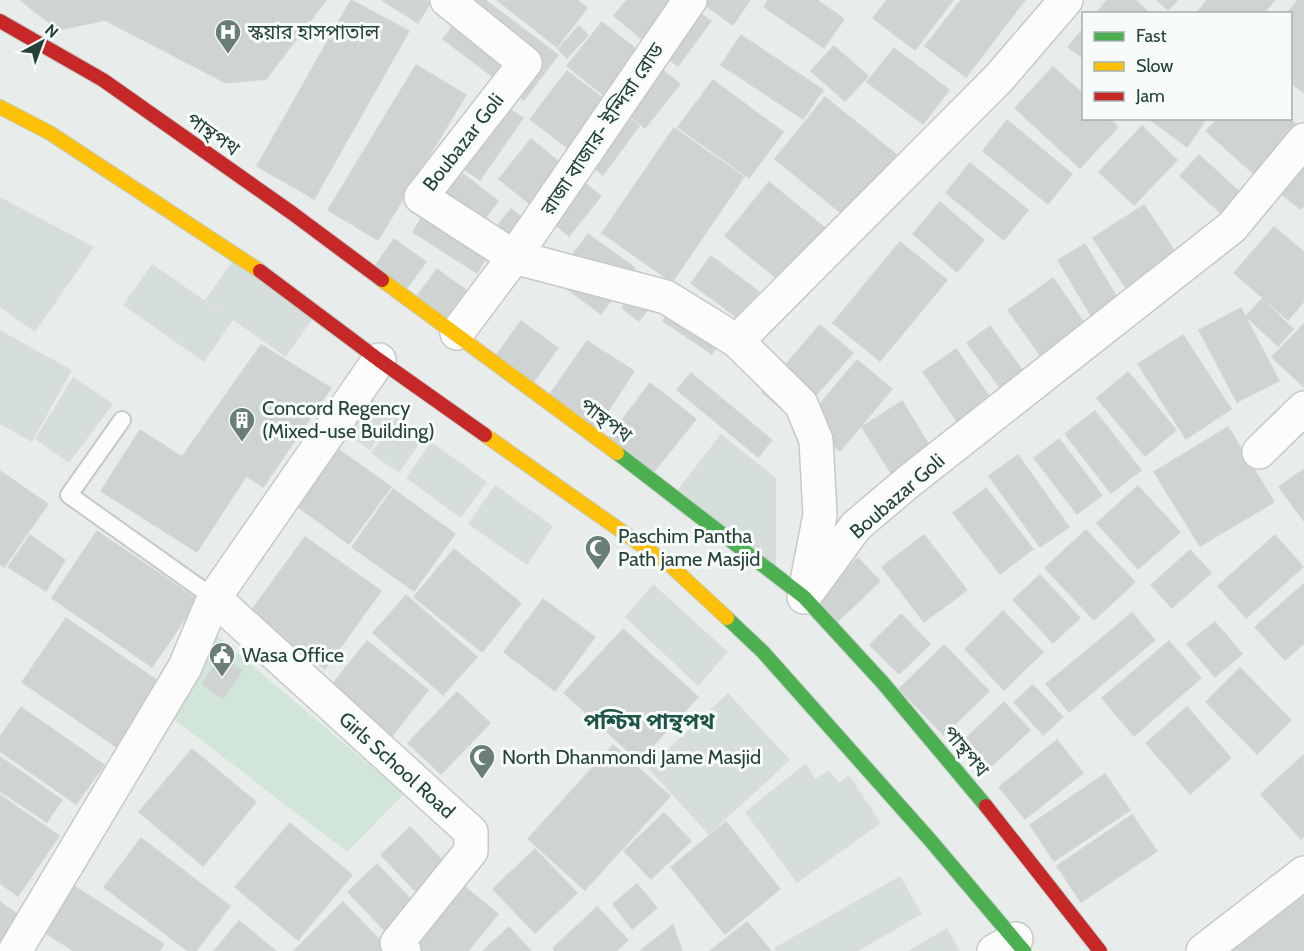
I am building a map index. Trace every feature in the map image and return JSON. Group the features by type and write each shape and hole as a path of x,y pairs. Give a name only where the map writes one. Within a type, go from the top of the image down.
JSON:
{"main road":[{"name":"পান্থপথ","path":"0,21 103,80 283,206 457,333 804,597 891,692 982,801 1100,951"},
{"path":"0,107 50,133 270,277 379,360 671,566 763,652 1011,947"}],"street":[{"name":"Boubazar Goli","path":"447,0 525,63 421,197 514,257 666,297 737,341 801,404 816,440 820,515 804,597"},
{"name":"রাজা বাজার- ইন্দিরা রোড","path":"457,333 514,257 690,0"},
{"path":"737,341 999,78 1066,0"},
{"name":"Boubazar Goli","path":"804,597 856,526 908,482 1232,227 1304,140"},
{"path":"15,951 185,667 213,598 379,360"},
{"path":"1259,452 1304,408"},
{"name":"Girls School Road","path":"213,598 471,832 471,852 397,943 404,951"},
{"path":"1203,951 1304,873"}],"lane":[{"path":"122,420 69,495 213,598"}],"shaded area":[{"path":"0,197 94,247 35,332 0,307"},
{"path":"234,259 315,315 286,357 233,320 204,362 123,305 152,264 230,318 205,300"},
{"path":"0,330 72,370 32,442 0,424"},
{"path":"73,377 113,404 69,463 35,439"},
{"path":"367,395 395,415 370,450 342,431"},
{"path":"396,417 424,437 399,473 371,453"},
{"path":"721,434 776,478 776,582 672,497"},
{"path":"431,442 487,482 461,518 406,478"},
{"path":"495,485 553,526 527,565 468,524"},
{"path":"653,584 728,652 698,686 625,617"},
{"path":"728,693 790,760 709,835 648,768"},
{"path":"806,763 815,779 829,770 839,783 849,775 881,823 797,883 745,812"},
{"path":"900,876 922,914 858,951 776,951 774,948"},
{"path":"947,928 960,951 908,951"}],"green space":[{"path":"217,636 404,794 347,852 171,717"}],"building":[{"name":"স্কয়ার হাসপাতাল","path":"20,0 326,0 266,79 226,83 105,20 59,30"},
{"path":"351,0 409,31 314,199 257,166"},
{"path":"382,0 425,0 430,3 418,23"},
{"path":"472,0 485,0 558,55 524,100 443,39"},
{"path":"497,0 577,0 587,8 557,47"},
{"path":"627,0 684,0 648,44 614,16"},
{"path":"698,0 750,0 733,25"},
{"path":"768,0 817,0 844,19 824,48 764,7"},
{"path":"887,0 953,0 915,50 873,18"},
{"path":"961,0 1025,0 966,77 925,46"},
{"path":"1107,0 1135,0 1149,12 1098,12"},
{"path":"1157,0 1177,0 1168,10"},
{"path":"1207,0 1275,0 1265,12 1198,12"},
{"path":"1298,0 1304,0 1304,93 1292,84 1292,12 1289,12"},
{"path":"690,6 711,21 678,66 657,51"},
{"path":"602,22 680,84 645,128 567,66"},
{"path":"579,26 588,35 567,58 558,49"},
{"path":"1082,30 1082,58 1068,47"},
{"path":"741,35 823,90 803,119 721,65"},
{"path":"834,46 868,76 845,101 811,71"},
{"path":"894,48 949,90 923,124 867,82"},
{"path":"416,65 466,95 378,240 328,210"},
{"path":"1053,67 1082,93 1082,120 1111,120 1118,127 1080,168 1015,108"},
{"path":"567,71 639,126 603,175 530,119"},
{"path":"713,80 783,132 749,178 678,127"},
{"path":"483,92 523,118 480,180 441,153"},
{"path":"825,97 897,155 846,217 775,159"},
{"path":"1007,120 1072,174 1048,204 983,151"},
{"path":"1151,120 1206,120 1187,147"},
{"path":"1216,120 1291,120 1298,127 1255,175 1206,131"},
{"path":"1142,126 1177,160 1134,205 1099,172"},
{"path":"674,128 744,177 672,282 602,233"},
{"path":"531,139 601,196 569,236 499,179"},
{"path":"1304,154 1304,206 1301,209 1276,190"},
{"path":"1199,155 1244,196 1225,217 1180,176"},
{"path":"970,163 1028,210 1004,240 946,193"},
{"path":"458,170 498,201 473,235 433,204"},
{"path":"769,182 825,228 781,282 725,236"},
{"path":"940,202 984,240 957,272 913,234"},
{"path":"1144,205 1187,270 1136,303 1093,238"},
{"path":"511,209 544,234 482,245"},
{"path":"422,217 486,258 477,273 413,232"},
{"path":"1274,227 1304,252 1304,301 1288,320 1234,273"},
{"path":"588,234 635,268 601,314 554,279"},
{"path":"394,239 426,262 404,292 373,269"},
{"path":"900,242 947,280 880,361 833,323"},
{"path":"1085,244 1122,306 1095,322 1058,260"},
{"path":"711,256 759,292 739,319 691,283"},
{"path":"437,269 492,309 470,339 415,299"},
{"path":"647,274 664,287 639,321 622,308"},
{"path":"1053,278 1089,330 1045,362 1008,310"},
{"path":"681,294 730,328 712,354 663,321"},
{"path":"1262,299 1293,329 1278,346 1246,316"},
{"path":"1241,308 1279,381 1237,402 1199,330"},
{"path":"521,321 558,348 532,384 495,357"},
{"path":"1304,324 1304,387 1272,357"},
{"path":"820,325 853,353 794,420 762,392"},
{"path":"990,326 1035,388 1012,404 967,343"},
{"path":"1183,335 1231,409 1186,439 1138,364"},
{"path":"587,341 634,371 594,433 548,397"},
{"name":"Concord Regency (Mixed-use Building)","path":"261,345 331,388 263,487 246,476 197,552 101,491 140,430 182,457"},
{"path":"956,349 998,409 965,433 923,372"},
{"path":"857,360 892,389 840,451 805,422"},
{"path":"1128,372 1176,430 1145,456 1097,398"},
{"path":"691,373 772,440 758,457 677,390"},
{"path":"650,383 696,419 652,474 606,441"},
{"path":"902,401 937,458 897,483 862,427"},
{"path":"1095,411 1141,470 1111,493 1065,434"},
{"path":"1228,427 1274,502 1200,546 1154,472"},
{"path":"1059,439 1102,495 1077,514 1034,458"},
{"path":"328,442 391,487 349,544 287,499"},
{"path":"1018,455 1069,527 1040,547 989,476"},
{"path":"1304,469 1304,521 1279,487"},
{"path":"0,471 48,504 4,567 0,564"},
{"path":"1138,486 1180,532 1138,569 1097,523"},
{"path":"986,488 1033,549 1000,574 953,513"},
{"path":"393,489 455,534 414,591 352,547"},
{"path":"1086,530 1135,582 1094,620 1045,568"},
{"path":"97,531 198,600 152,667 52,598"},
{"path":"30,535 65,560 46,591 8,567"},
{"path":"924,535 967,590 924,622 882,567"},
{"path":"1275,535 1303,567 1246,618 1218,586"},
{"path":"305,537 381,591 325,669 249,614"},
{"path":"454,549 521,603 482,652 414,597"},
{"path":"1190,550 1211,573 1172,608 1151,585"},
{"path":"858,558 880,581 838,621 816,597"},
{"path":"1040,575 1080,618 1053,643 1013,600"},
{"path":"1304,584 1304,643 1285,660 1255,627"},
{"path":"406,595 477,657 443,695 373,633"},
{"path":"543,599 595,637 555,691 504,652"},
{"path":"1003,611 1043,652 1004,690 965,649"},
{"path":"1132,613 1155,640 1069,712 1046,684"},
{"path":"901,614 930,644 899,674 870,645"},
{"path":"66,618 165,686 121,750 22,682"},
{"path":"1215,622 1242,654 1215,677 1187,644"},
{"path":"623,629 698,697 639,761 564,693"},
{"path":"367,641 428,690 388,741 327,691"},
{"path":"1169,641 1201,678 1134,736 1102,698"},
{"path":"944,645 989,691 944,735 899,689"},
{"name":"Wasa Office","path":"221,657 242,671 223,699 202,684"},
{"path":"1240,668 1291,720 1257,754 1206,702"},
{"path":"1033,685 1063,717 1043,735 1014,702"},
{"path":"457,692 490,723 441,774 408,743"},
{"path":"1004,702 1030,730 984,773 959,745"},
{"path":"21,707 104,765 76,804 0,751 0,737"},
{"path":"1187,707 1231,758 1190,794 1146,743"},
{"path":"1057,740 1083,773 1025,819 999,787"},
{"path":"613,745 670,796 585,890 528,839"},
{"path":"192,749 256,802 203,866 139,812"},
{"path":"1304,755 1304,836 1301,839 1261,794"},
{"path":"0,757 62,800 47,822 0,791"},
{"path":"1105,774 1130,810 1054,861 1030,825"},
{"path":"0,795 59,836 18,896 0,883"},
{"path":"664,813 691,841 651,879 624,851"},
{"path":"1132,815 1157,851 1081,902 1057,866"},
{"path":"726,822 780,889 725,934 671,867"},
{"path":"290,823 352,875 298,940 235,887"},
{"path":"410,827 453,871 423,899 381,855"},
{"path":"141,838 230,906 196,951 188,951 104,887"},
{"path":"535,849 577,893 535,933 493,889"},
{"path":"377,864 419,908 390,936 348,892"},
{"path":"454,878 498,914 468,951 420,951 405,938"},
{"path":"637,884 657,908 632,929 613,904"},
{"path":"74,886 164,944 159,951 74,951 44,932"},
{"path":"1304,897 1304,951 1230,951"},
{"path":"0,902 27,921 0,951"},
{"path":"343,902 390,951 294,951"},
{"path":"597,907 628,940 616,951 555,951 553,948"},
{"path":"239,921 276,951 214,951"},
{"path":"747,922 771,951 710,951"},
{"path":"673,925 682,951 640,951"},
{"path":"509,927 531,951 483,951"}],"traffic: fast":[{"path":"617,453 804,597 883,683 986,806"},
{"path":"727,618 763,652 931,841 1024,951"}],"traffic: slow":[{"path":"0,107 50,133 260,271"},
{"path":"382,280 617,453"},
{"path":"485,435 671,566 727,618"}],"traffic: jam":[{"path":"0,21 103,80 292,213 382,280"},
{"path":"260,271 379,360 485,435"},
{"path":"986,806 1100,951"}],"place":[{"name":"স্কয়ার হাসপাতাল","path":"228,55"},
{"name":"Concord Regency (Mixed-use Building)","path":"242,443"},
{"name":"Paschim Pantha Path jame Masjid","path":"598,571"},
{"name":"Wasa Office","path":"222,678"},
{"name":"North Dhanmondi Jame Masjid","path":"482,780"}],"district":[{"name":"পশ্চিম পান্থপথ","path":"649,721"}]}
